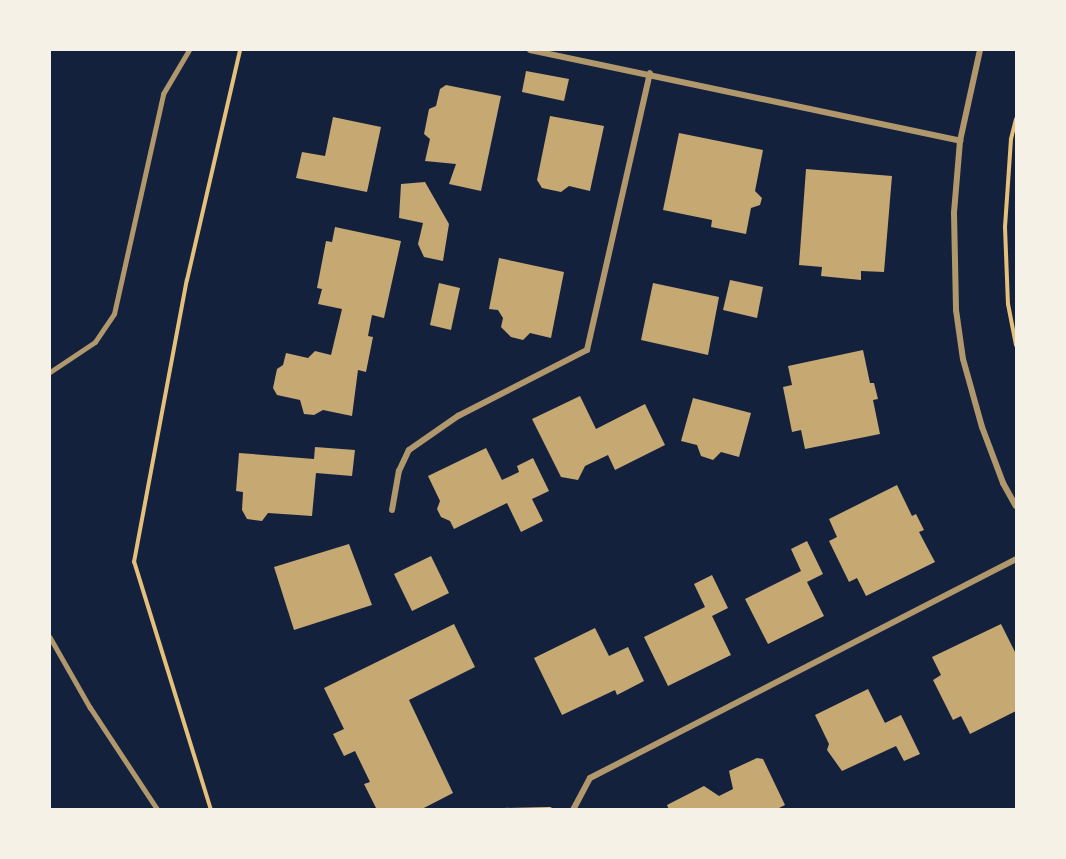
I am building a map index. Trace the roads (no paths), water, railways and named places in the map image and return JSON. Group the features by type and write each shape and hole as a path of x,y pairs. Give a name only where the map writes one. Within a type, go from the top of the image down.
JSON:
{"street":[{"path":"530,50 650,73 960,141"},
{"path":"980,50 960,141 953,256 963,359 982,427 1003,483 1017,506"},
{"path":"393,510 399,471 409,450 458,416 587,350 650,73"},
{"path":"573,810 590,778 1017,559"}],"lane":[{"path":"50,372 95,342 114,314 163,94 189,50"},
{"path":"50,637 90,707 158,810"}]}
